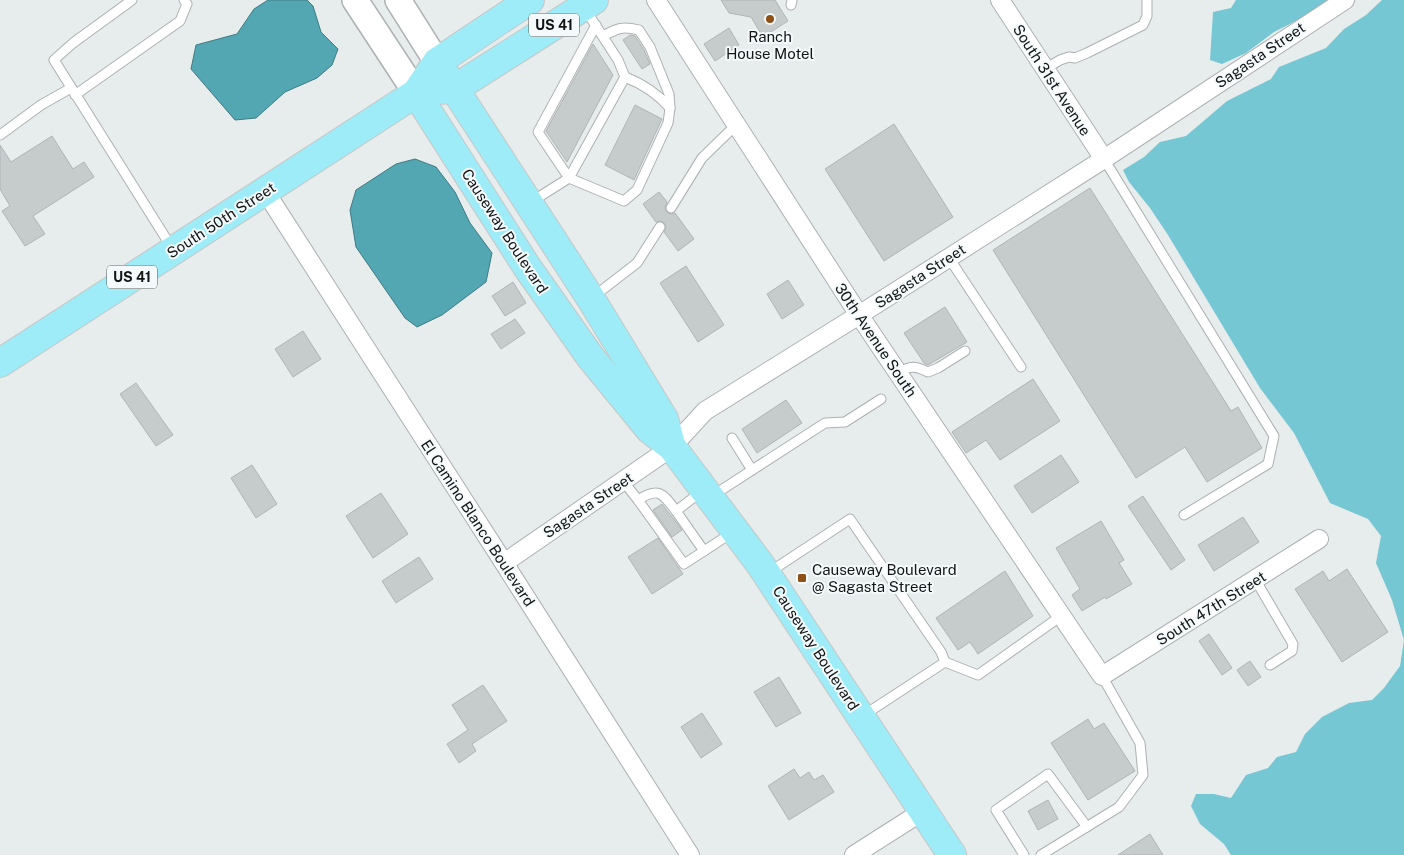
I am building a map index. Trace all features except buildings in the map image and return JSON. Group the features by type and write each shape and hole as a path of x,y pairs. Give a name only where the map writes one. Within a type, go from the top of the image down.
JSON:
{"main road":[{"name":"Causeway Boulevard","path":"355,0 527,266 591,358 650,430 672,447 767,574 924,811 948,854"},
{"name":"Causeway Boulevard","path":"398,0 591,298 664,419 672,447"},
{"name":"South 50th Street","path":"0,363 416,93 437,62 530,0"},
{"name":"South 50th Street","path":"416,93 454,88 591,10"}],"street":[{"name":"30th Avenue South","path":"656,0 859,315 1102,676"},
{"name":"South 31st Avenue","path":"1000,0 1104,159"},
{"name":"Sagasta Street","path":"504,563 672,447 705,411 1104,159 1345,0"},
{"name":"El Camino Blanco Boulevard","path":"264,191 690,855"},
{"name":"South 47th Street","path":"1102,676 1319,539"},
{"path":"854,855 924,811"}],"lane":[{"path":"132,0 73,43 54,60 173,251"},
{"path":"0,135 42,105 73,91 180,21 187,4 184,0"},
{"path":"1045,70 1060,60 1069,57 1076,58 1087,54 1143,25 1147,16 1147,0"},
{"path":"591,10 625,77 639,82 657,94 670,108"},
{"path":"591,10 538,132 569,178 624,201 637,190 668,123 669,94 650,46 639,30 626,27 619,28 603,36"},
{"path":"529,203 569,178 625,77"},
{"path":"672,208 702,158 736,125"},
{"path":"1104,159 1274,436 1268,464 1184,515"},
{"path":"591,298 637,262 660,226"},
{"path":"949,258 1021,367"},
{"path":"898,373 914,366 928,372 965,351"},
{"path":"676,511 752,470 825,423 844,422 881,399"},
{"path":"732,438 752,470"},
{"path":"623,481 684,564 735,530"},
{"path":"638,500 649,493 659,493 664,496 704,551"},
{"path":"767,574 850,520 941,652 945,662 978,675 1061,616"},
{"path":"1255,579 1293,644 1292,651 1270,665"},
{"path":"862,717 945,662"},
{"path":"1041,855 1119,808 1143,775 1140,743 1102,676"},
{"path":"1024,855 996,810 1048,774 1087,827"}],"shaded area":[{"path":"268,0 307,0 313,6 321,32 338,49 332,65 317,78 285,92 256,118 235,120 191,69 196,45 237,34 254,9"},
{"path":"1236,0 1337,0 1274,32 1246,53 1222,64 1210,60 1213,12 1231,8"},
{"path":"1382,0 1404,0 1404,640 1392,600 1376,563 1381,536 1368,519 1330,503 1294,433 1260,388 1168,235 1150,208 1129,182 1123,170 1144,157 1160,142 1186,136 1227,101 1271,79 1279,67 1326,48 1344,29 1366,15"},
{"path":"415,159 436,167 455,192 470,223 492,253 486,282 442,315 417,327 405,318 356,247 350,210 356,190 396,164"},
{"path":"1404,640 1404,855 1231,855 1224,844 1200,824 1191,806 1196,794 1214,794 1231,798 1246,775 1268,768 1277,757 1296,752 1305,734 1322,717 1349,703 1372,700 1384,688 1400,666"}],"place":[{"name":"Ranch House Motel","path":"770,19"},
{"name":"Causeway Boulevard @ Sagasta Street","path":"802,578"}]}
